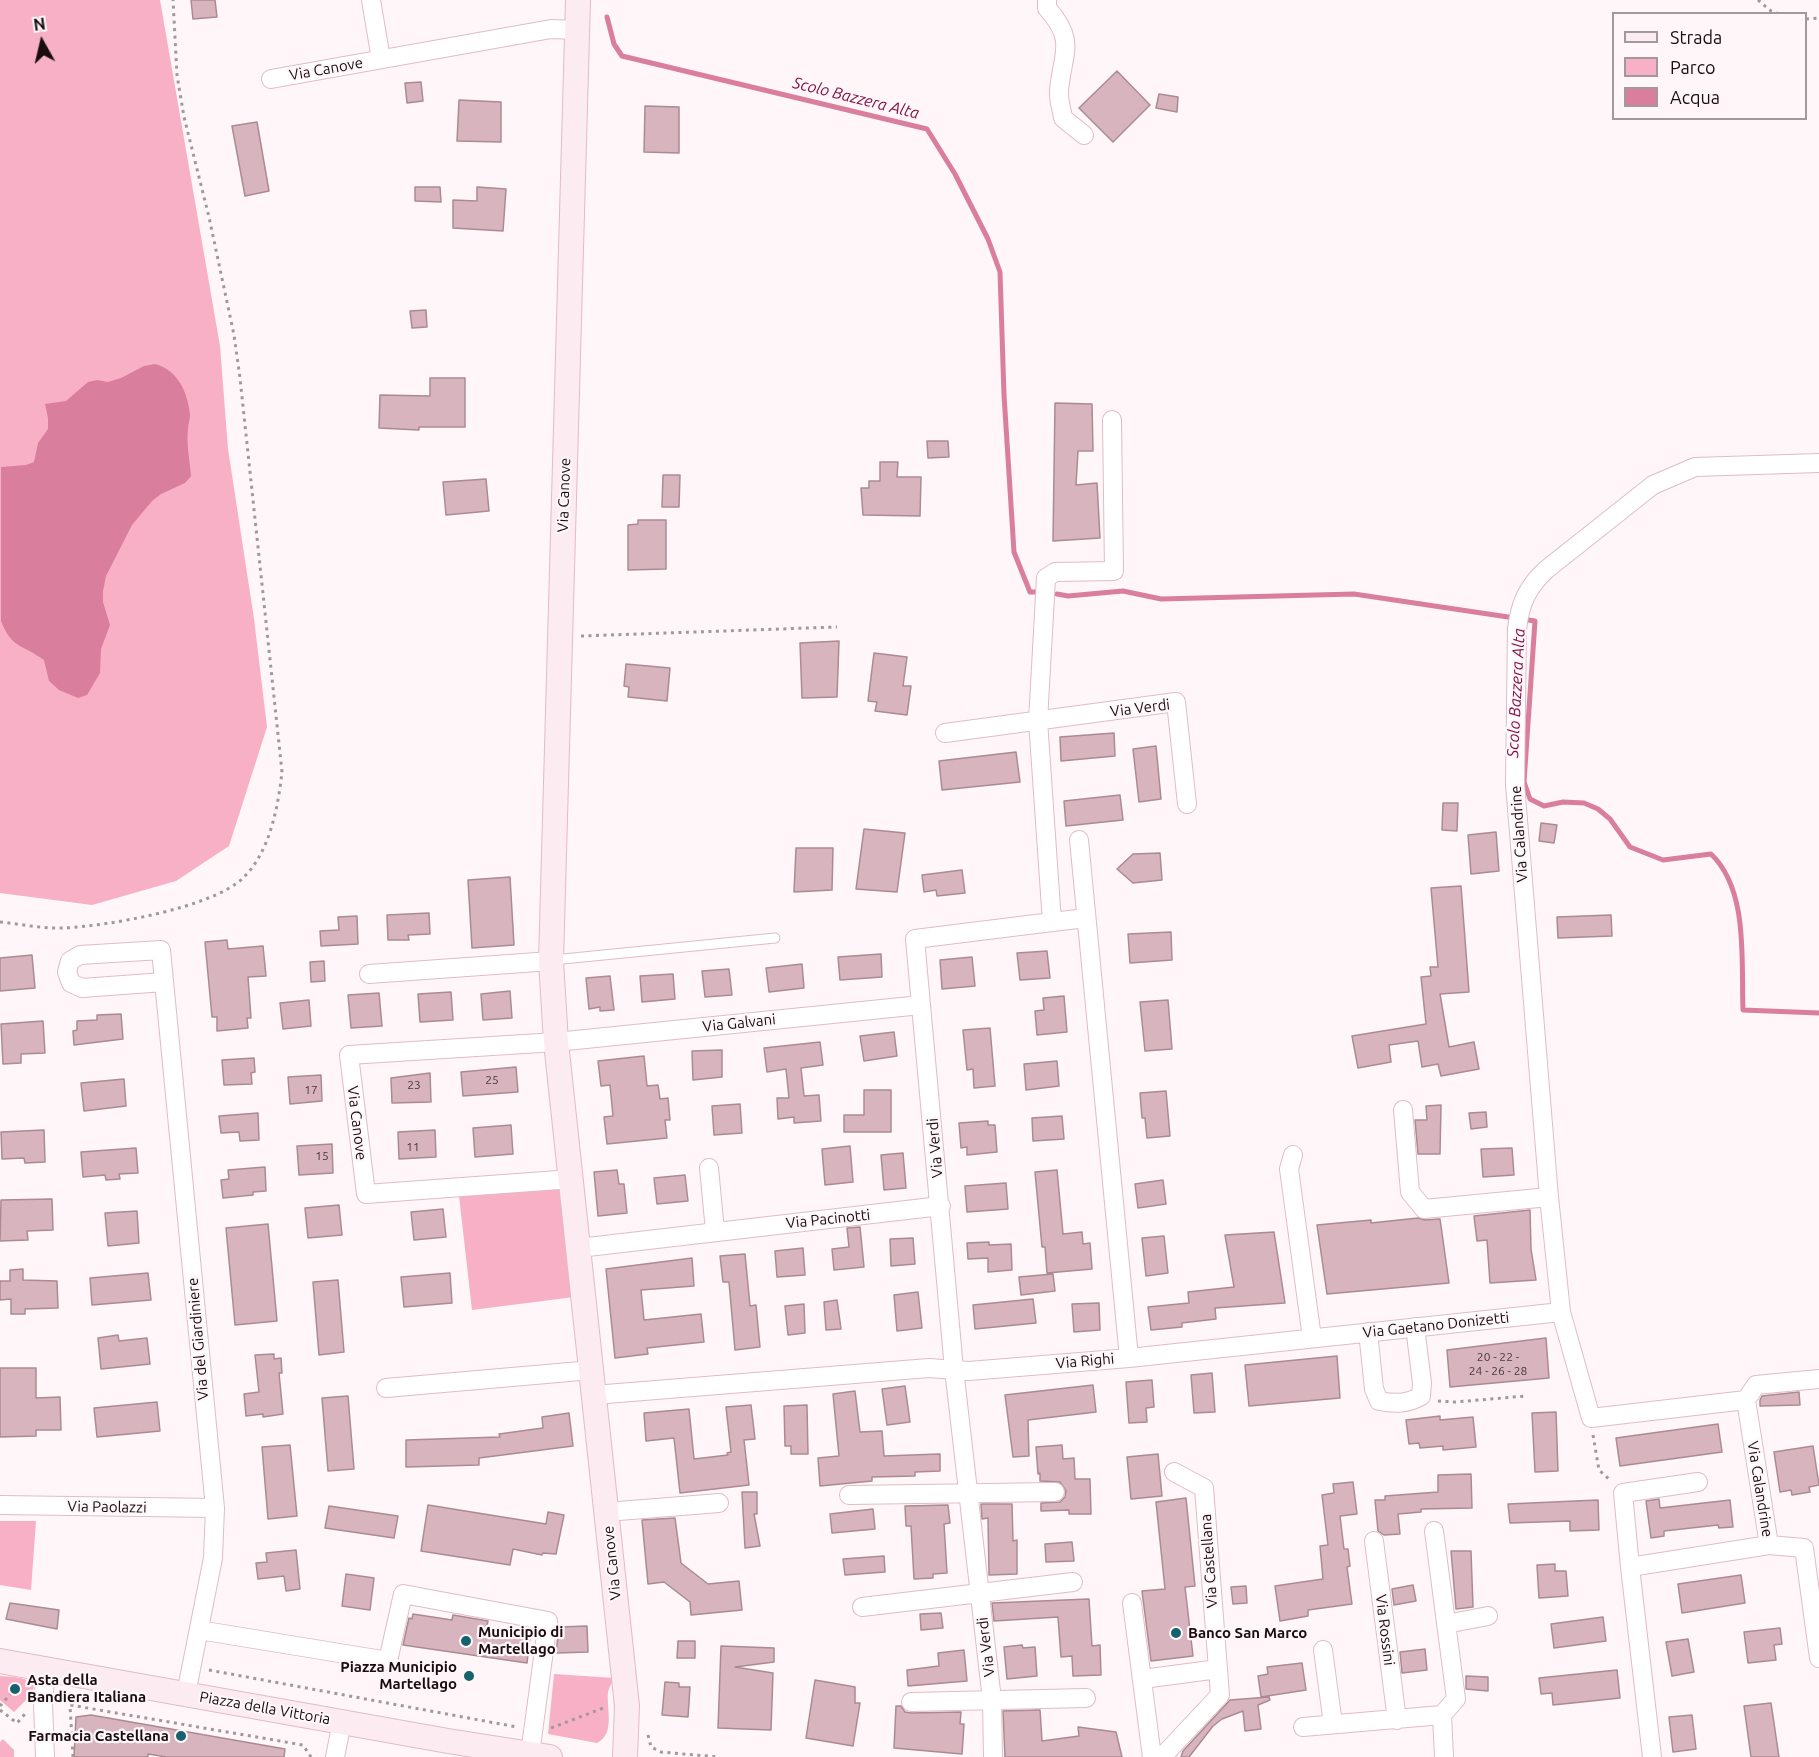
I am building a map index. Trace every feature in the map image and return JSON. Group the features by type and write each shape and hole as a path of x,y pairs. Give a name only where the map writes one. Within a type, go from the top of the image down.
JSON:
{"street":[{"name":"Via Canove","path":"371,0 381,59"},
{"name":"Via Canove","path":"578,0 551,961 556,1042 627,1706 625,1757"},
{"path":"1047,0 1047,8 1059,22 1067,48 1059,93 1063,118 1084,135"},
{"name":"Via Canove","path":"271,79 551,29 577,30"},
{"path":"1052,922 1038,721 1046,578 1055,572 1114,571 1112,420"},
{"name":"Via Calandrine","path":"1591,1418 1561,1312 1550,1197 1515,784 1517,628 1520,610 1533,582 1653,485 1695,467 1819,463"},
{"name":"Via Verdi","path":"945,733 1176,702 1187,804"},
{"name":"Via Righi","path":"594,1395 929,1368 969,1371 1130,1358 1079,840"},
{"name":"Via Verdi","path":"993,1757 992,1700 954,1369 915,939 1086,918"},
{"name":"Via del Giardiniere","path":"164,982 82,988 71,982 67,972 70,961 80,955 161,950 215,1508 213,1558 186,1695"},
{"path":"369,975 551,961"},
{"name":"Via Galvani","path":"556,1042 921,1005"},
{"name":"Via Canove","path":"556,1042 349,1055 366,1194 572,1179"},
{"path":"1403,1110 1410,1192 1424,1209 1550,1197"},
{"path":"1293,1155 1289,1169 1312,1338"},
{"path":"709,1168 715,1232"},
{"name":"Via Pacinotti","path":"579,1248 940,1206"},
{"name":"Via Gaetano Donizetti","path":"1130,1358 1561,1312"},
{"path":"1368,1332 1374,1389 1379,1401 1394,1404 1410,1402 1421,1396 1422,1383 1415,1327"},
{"path":"386,1388 592,1370"},
{"path":"1591,1418 1746,1400 1756,1385 1819,1379"},
{"name":"Via Calandrine","path":"1630,1567 1769,1545 1746,1400"},
{"name":"Via Castellana","path":"1162,1757 1220,1695 1204,1488 1174,1472"},
{"path":"1652,1757 1623,1493 1698,1482"},
{"path":"849,1495 1055,1492"},
{"path":"606,1512 719,1503"},
{"name":"Via Paolazzi","path":"0,1505 215,1508"},
{"path":"1303,1727 1442,1715 1456,1699 1434,1531"},
{"name":"Via Rossini","path":"1374,1540 1396,1719"},
{"path":"1769,1545 1812,1546 1819,1658"},
{"path":"862,1607 1073,1581"},
{"name":"Piazza della Vittoria","path":"0,1661 540,1756 548,1621 403,1594 388,1661 199,1630"},
{"path":"1132,1603 1152,1757"},
{"path":"1446,1624 1488,1616"},
{"path":"1323,1650 1333,1724"},
{"path":"45,1757 43,1703 46,1669"},
{"path":"1143,1679 1218,1669"},
{"name":"Via Verdi","path":"911,1701 1086,1698"},
{"path":"1442,1715 1444,1757"},
{"path":"335,1757 342,1722"}],"lane":[{"path":"551,961 775,938"}],"path":[{"path":"0,921 25,926 64,928 129,920 206,901 243,878 264,849 278,808 282,772 240,378 234,335 209,218 184,117 177,75 173,0"},
{"path":"1758,0 1775,12"},
{"path":"560,636 837,627"},
{"path":"1421,1393 1437,1401 1455,1402 1526,1396"},
{"path":"1591,1418 1599,1470"},
{"path":"209,1671 519,1727"},
{"path":"15,1689 0,1708 18,1723 29,1709"},
{"path":"73,1757 70,1705 303,1745 311,1757"},
{"path":"549,1728 609,1706"},
{"path":"195,1727 196,1720"},
{"path":"646,1727 651,1747 661,1752 718,1757"}],"green space":[{"path":"0,0 160,0 220,346 228,449 254,619 267,727 229,846 176,881 92,905 0,893"},
{"path":"561,1180 574,1297 472,1310 458,1187"},
{"path":"0,1521 36,1521 31,1590 0,1585"},
{"path":"554,1674 614,1678 608,1692 609,1720 603,1739 597,1743 548,1734"},
{"path":"0,1676 23,1679 34,1686 32,1694 14,1712 0,1700"},
{"path":"3,1739 14,1750 14,1757 0,1757 0,1742"}],"water":[{"path":"155,364 170,371 176,377 187,399 190,415 187,441 191,476 185,483 161,494 152,501 132,525 106,576 103,602 110,625 101,649 100,673 87,695 78,698 59,690 49,681 44,660 9,637 1,621 1,467 34,462 38,443 48,429 45,404 66,401 88,382 97,380 108,382 144,366"}],"building":[{"path":"191,0 215,0 217,17 193,19"},
{"path":"1117,71 1150,105 1113,142 1079,108"},
{"path":"421,82 423,101 407,103 405,83"},
{"path":"1159,94 1178,97 1177,112 1156,108"},
{"path":"459,100 501,102 501,142 457,141"},
{"path":"645,106 679,107 679,153 644,152"},
{"path":"257,122 269,191 245,196 232,126"},
{"path":"415,187 440,187 441,202 415,201"},
{"path":"477,187 506,189 503,231 453,228 453,200 477,201"},
{"path":"426,310 427,327 412,328 410,311"},
{"path":"430,378 465,378 465,427 419,427 419,430 379,428 380,395 430,396"},
{"path":"1055,403 1092,404 1093,451 1078,451 1076,485 1097,483 1100,538 1053,541"},
{"path":"927,441 948,441 949,457 928,458"},
{"path":"880,462 898,462 897,477 921,477 920,516 863,515 861,488 869,488 869,481 880,481"},
{"path":"663,475 680,475 679,507 662,507"},
{"path":"486,479 489,511 446,515 443,482"},
{"path":"638,520 666,520 666,569 628,570 628,525 638,524"},
{"path":"839,641 837,697 802,698 800,643"},
{"path":"874,653 907,657 903,686 911,686 907,715 875,711 877,702 868,701"},
{"path":"626,664 670,668 667,701 628,697 629,687 624,686"},
{"path":"1114,733 1115,756 1061,761 1060,737"},
{"path":"1156,746 1161,799 1139,802 1133,749"},
{"path":"1016,752 1020,782 942,790 939,761"},
{"path":"1120,795 1123,820 1066,826 1064,801"},
{"path":"1443,803 1458,803 1457,831 1442,830"},
{"path":"1541,823 1557,825 1554,843 1539,841"},
{"path":"864,829 905,833 897,892 856,889"},
{"path":"1496,832 1499,871 1471,874 1468,835"},
{"path":"796,848 833,848 832,890 794,892"},
{"path":"1160,853 1162,880 1133,883 1117,869 1133,854"},
{"path":"962,870 965,893 937,896 936,890 924,892 922,875"},
{"path":"510,877 514,945 472,948 468,880"},
{"path":"1461,886 1469,992 1440,994 1449,1047 1474,1042 1479,1069 1441,1076 1438,1064 1422,1067 1418,1041 1389,1045 1391,1062 1358,1068 1352,1036 1426,1024 1421,977 1431,976 1430,967 1438,967 1431,888"},
{"path":"429,913 430,934 408,935 409,940 388,940 387,915"},
{"path":"1611,915 1612,936 1558,938 1557,917"},
{"path":"357,916 358,944 321,946 320,931 339,930 338,917"},
{"path":"1171,932 1172,960 1130,963 1128,934"},
{"path":"227,940 228,949 263,946 266,976 248,977 251,1018 247,1018 248,1028 217,1031 217,1017 212,1017 205,942"},
{"path":"1047,951 1050,978 1020,980 1017,953"},
{"path":"881,954 882,977 840,980 838,957"},
{"path":"32,955 35,988 0,991 0,958"},
{"path":"972,957 975,986 942,989 940,960"},
{"path":"324,961 325,981 311,982 310,962"},
{"path":"802,964 804,988 769,992 766,968"},
{"path":"729,969 732,995 705,997 702,971"},
{"path":"673,974 675,999 642,1002 640,976"},
{"path":"610,976 614,1010 600,1011 600,1007 589,1009 586,978"},
{"path":"510,991 512,1018 483,1020 481,994"},
{"path":"451,992 453,1020 420,1022 418,994"},
{"path":"379,993 382,1026 351,1028 348,995"},
{"path":"1064,996 1067,1032 1037,1035 1035,1011 1044,1010 1043,998"},
{"path":"309,1000 311,1026 283,1029 280,1003"},
{"path":"1168,1000 1172,1049 1145,1051 1140,1002"},
{"path":"121,1014 123,1039 74,1045 73,1031 77,1030 77,1021 97,1020 97,1015"},
{"path":"43,1021 45,1053 21,1054 21,1063 3,1064 1,1024"},
{"path":"990,1028 995,1086 974,1088 973,1069 967,1070 963,1030"},
{"path":"894,1032 897,1056 864,1061 860,1036"},
{"path":"820,1042 823,1065 801,1068 804,1096 819,1095 821,1121 794,1123 794,1117 778,1119 777,1098 789,1098 786,1069 767,1072 764,1048"},
{"path":"722,1050 722,1077 693,1080 692,1051"},
{"path":"644,1056 647,1086 658,1085 660,1099 668,1098 670,1120 665,1120 667,1138 607,1144 604,1117 613,1116 610,1085 601,1086 598,1061"},
{"path":"254,1058 255,1072 251,1073 252,1084 224,1085 222,1060"},
{"path":"1057,1061 1059,1086 1026,1090 1024,1064"},
{"path":"516,1067 518,1092 463,1096 461,1072"},
{"path":"430,1073 431,1102 392,1103 391,1078"},
{"path":"321,1075 322,1101 290,1104 288,1077"},
{"path":"124,1079 126,1106 84,1111 81,1083"},
{"path":"864,1090 891,1090 891,1132 844,1132 844,1115 864,1115"},
{"path":"1166,1091 1170,1136 1147,1138 1145,1118 1142,1118 1140,1093"},
{"path":"740,1104 742,1133 714,1135 712,1106"},
{"path":"1441,1105 1440,1154 1418,1154 1415,1120 1427,1120 1426,1106"},
{"path":"1486,1112 1487,1127 1471,1129 1469,1113"},
{"path":"258,1113 259,1140 240,1141 239,1132 221,1133 219,1116"},
{"path":"1062,1116 1064,1139 1033,1141 1032,1118"},
{"path":"988,1121 988,1125 995,1125 997,1152 967,1155 967,1147 961,1148 959,1123"},
{"path":"511,1125 513,1154 475,1157 473,1128"},
{"path":"44,1130 45,1162 25,1163 24,1158 2,1159 1,1132"},
{"path":"435,1130 436,1157 399,1159 398,1132"},
{"path":"332,1144 333,1173 299,1175 297,1146"},
{"path":"850,1146 853,1182 825,1185 822,1149"},
{"path":"136,1148 138,1173 119,1174 120,1179 106,1180 105,1175 83,1177 81,1152"},
{"path":"1512,1148 1514,1175 1483,1177 1481,1149"},
{"path":"903,1153 906,1188 884,1190 881,1155"},
{"path":"265,1167 266,1191 253,1192 253,1195 223,1198 221,1180 229,1179 228,1170"},
{"path":"617,1170 619,1184 624,1184 627,1213 598,1216 594,1172"},
{"path":"1057,1170 1063,1234 1082,1232 1083,1244 1090,1243 1092,1269 1047,1273 1045,1247 1042,1247 1035,1172"},
{"path":"685,1175 688,1201 657,1204 654,1178"},
{"path":"1163,1180 1166,1204 1138,1208 1135,1184"},
{"path":"1006,1183 1008,1209 967,1212 965,1186"},
{"path":"52,1199 53,1230 27,1231 28,1240 0,1241 1,1200"},
{"path":"339,1205 342,1235 308,1238 305,1208"},
{"path":"443,1209 446,1237 414,1240 411,1212"},
{"path":"1530,1210 1531,1249 1536,1280 1490,1283 1487,1240 1477,1241 1474,1216"},
{"path":"137,1211 139,1243 108,1246 105,1213"},
{"path":"1418,1218 1440,1219 1449,1283 1327,1294 1317,1225"},
{"path":"268,1224 277,1321 235,1325 226,1228"},
{"path":"860,1227 864,1267 834,1270 832,1249 849,1247 847,1228"},
{"path":"1274,1232 1285,1303 1215,1308 1216,1319 1182,1323 1182,1327 1151,1330 1148,1307 1189,1303 1188,1292 1234,1287 1225,1235"},
{"path":"1164,1236 1168,1273 1146,1276 1142,1238"},
{"path":"913,1238 915,1264 891,1266 890,1239"},
{"path":"989,1242 989,1245 1011,1244 1012,1270 988,1272 988,1258 968,1259 967,1243"},
{"path":"803,1248 805,1275 777,1277 775,1251"},
{"path":"745,1254 750,1306 756,1305 760,1347 735,1350 729,1282 723,1282 720,1256"},
{"path":"692,1258 694,1286 641,1290 644,1320 701,1314 704,1342 647,1348 648,1354 615,1358 606,1269"},
{"path":"23,1269 23,1280 57,1281 58,1308 25,1309 25,1314 11,1314 11,1299 0,1300 0,1281 10,1281 10,1270"},
{"path":"148,1273 151,1300 92,1305 90,1278"},
{"path":"450,1273 452,1303 404,1307 401,1277"},
{"path":"1053,1274 1055,1291 1021,1295 1019,1277"},
{"path":"338,1280 344,1352 319,1355 313,1282"},
{"path":"918,1292 922,1328 897,1331 894,1295"},
{"path":"1033,1299 1036,1323 975,1329 973,1305"},
{"path":"837,1300 841,1329 826,1330 824,1302"},
{"path":"1099,1303 1100,1330 1074,1332 1072,1304"},
{"path":"804,1304 805,1333 788,1335 785,1306"},
{"path":"118,1335 119,1341 147,1338 150,1364 101,1369 98,1338"},
{"path":"1546,1338 1549,1378 1450,1387 1447,1350"},
{"path":"274,1354 274,1359 281,1358 282,1373 279,1373 283,1414 263,1417 263,1414 246,1416 244,1394 259,1392 255,1355"},
{"path":"1337,1356 1340,1398 1249,1406 1245,1365"},
{"path":"0,1368 36,1368 36,1398 60,1397 61,1430 36,1430 36,1436 0,1437"},
{"path":"1212,1373 1215,1412 1194,1413 1191,1375"},
{"path":"1152,1380 1154,1407 1146,1408 1147,1422 1129,1423 1126,1382"},
{"path":"1093,1385 1096,1412 1028,1420 1029,1456 1013,1457 1005,1395"},
{"path":"905,1386 910,1422 887,1425 882,1389"},
{"path":"855,1391 860,1432 882,1431 884,1456 940,1454 940,1471 915,1472 915,1476 872,1477 872,1481 820,1486 818,1458 839,1456 833,1394"},
{"path":"1799,1392 1800,1405 1760,1406 1762,1396"},
{"path":"348,1396 354,1469 328,1471 322,1398"},
{"path":"157,1402 160,1431 97,1437 94,1408"},
{"path":"751,1405 755,1439 744,1440 749,1485 680,1493 674,1438 646,1441 644,1413 689,1409 694,1459 728,1455 727,1453 731,1452 726,1407"},
{"path":"807,1405 808,1454 791,1454 791,1446 785,1446 784,1406"},
{"path":"1556,1412 1558,1471 1535,1472 1532,1413"},
{"path":"569,1413 573,1446 479,1458 479,1465 406,1467 406,1440 500,1437 499,1434 543,1428 542,1417"},
{"path":"1440,1416 1440,1420 1473,1417 1476,1447 1443,1450 1443,1446 1420,1448 1419,1443 1409,1444 1406,1420"},
{"path":"1718,1424 1722,1452 1620,1466 1616,1438"},
{"path":"290,1445 297,1516 268,1519 262,1447"},
{"path":"1062,1445 1063,1459 1074,1458 1075,1479 1090,1479 1091,1514 1069,1514 1069,1510 1041,1511 1041,1503 1060,1502 1065,1497 1066,1491 1060,1482 1040,1481 1036,1447"},
{"path":"1813,1446 1819,1485 1809,1487 1810,1492 1792,1495 1791,1490 1780,1492 1774,1452"},
{"path":"1158,1454 1162,1496 1131,1499 1127,1457"},
{"path":"1471,1474 1472,1508 1421,1509 1421,1512 1398,1514 1400,1534 1384,1535 1378,1531 1375,1500 1385,1500 1385,1496 1438,1492 1438,1475"},
{"path":"1353,1482 1357,1514 1340,1516 1344,1549 1348,1549 1350,1566 1347,1567 1352,1604 1308,1610 1308,1616 1280,1621 1275,1586 1323,1579 1320,1546 1328,1545 1322,1495 1334,1493 1333,1484"},
{"path":"742,1492 757,1492 757,1514 754,1514 760,1546 745,1548"},
{"path":"1186,1498 1195,1586 1185,1587 1193,1656 1151,1661 1142,1591 1165,1589 1156,1502"},
{"path":"1659,1499 1660,1508 1730,1500 1733,1527 1719,1528 1718,1525 1664,1531 1664,1536 1651,1538 1646,1501"},
{"path":"1598,1500 1599,1530 1570,1531 1570,1521 1510,1523 1508,1504"},
{"path":"981,1504 1012,1504 1013,1541 1017,1540 1017,1574 989,1575 988,1518 982,1519"},
{"path":"428,1505 546,1524 548,1512 564,1515 556,1554 543,1553 542,1555 513,1549 510,1565 421,1551"},
{"path":"948,1505 950,1523 944,1524 947,1573 933,1574 933,1578 914,1579 911,1526 906,1526 905,1506"},
{"path":"329,1506 398,1516 394,1538 325,1528"},
{"path":"873,1509 875,1529 832,1533 830,1514"},
{"path":"675,1518 681,1563 708,1584 739,1581 742,1610 691,1615 690,1602 664,1582 648,1584 642,1520"},
{"path":"1072,1542 1074,1561 1046,1562 1045,1544"},
{"path":"296,1550 300,1589 286,1591 284,1576 258,1579 256,1563 267,1562 266,1553"},
{"path":"1451,1551 1471,1551 1473,1607 1456,1609"},
{"path":"884,1556 885,1572 845,1575 843,1559"},
{"path":"1555,1564 1555,1571 1566,1571 1568,1596 1539,1598 1537,1565"},
{"path":"346,1574 374,1578 370,1610 342,1606"},
{"path":"1741,1575 1745,1603 1682,1613 1678,1584"},
{"path":"1413,1585 1416,1601 1394,1605 1392,1589"},
{"path":"1246,1586 1247,1603 1233,1604 1231,1587"},
{"path":"1089,1599 1092,1646 1100,1645 1101,1675 1073,1676 1072,1656 1061,1657 1058,1617 994,1621 992,1603"},
{"path":"10,1603 59,1610 57,1629 6,1619"},
{"path":"941,1613 943,1628 921,1630 920,1614"},
{"name":"Municipio di Martellago","path":"413,1614 452,1620 453,1615 488,1621 486,1630 530,1637 527,1663 403,1645 409,1618 412,1619"},
{"path":"1603,1617 1606,1641 1554,1648 1551,1624"},
{"path":"587,1626 588,1652 556,1653 559,1627"},
{"path":"1780,1628 1782,1644 1774,1645 1776,1660 1748,1663 1744,1632"},
{"path":"1688,1639 1694,1672 1672,1676 1666,1642"},
{"path":"678,1641 695,1641 695,1658 677,1658"},
{"path":"1022,1645 1023,1648 1035,1647 1037,1676 1007,1679 1004,1647"},
{"path":"721,1646 774,1648 774,1662 735,1667 773,1673 771,1730 718,1728"},
{"path":"1425,1649 1427,1670 1402,1673 1400,1652"},
{"path":"964,1650 967,1681 908,1686 907,1670 939,1666 938,1653"},
{"path":"1302,1663 1306,1690 1261,1697 1258,1676 1268,1674 1267,1667"},
{"path":"1617,1670 1620,1698 1553,1705 1552,1693 1541,1694 1539,1678"},
{"path":"1466,1676 1488,1677 1488,1691 1466,1689"},
{"path":"815,1680 855,1687 855,1703 860,1703 853,1746 806,1738"},
{"path":"665,1682 679,1683 679,1687 690,1687 688,1717 662,1715"},
{"path":"1269,1697 1270,1700 1258,1705 1261,1729 1245,1731 1243,1711 1222,1719 1213,1726 1189,1757 1181,1757 1183,1751 1230,1700"},
{"path":"1771,1703 1779,1757 1751,1757 1744,1706"},
{"path":"896,1706 901,1706 905,1712 911,1713 961,1712 960,1724 964,1724 962,1754 894,1748"},
{"path":"1040,1710 1042,1741 1079,1736 1078,1727 1116,1732 1122,1757 1005,1757 1003,1711"},
{"path":"91,1715 285,1749 284,1757 166,1757 148,1754 148,1757 74,1757 76,1717"},
{"path":"1692,1715 1696,1749 1673,1752 1669,1717"}],"waterway":[{"name":"Scolo Bazzera Alta","path":"607,17 614,44 622,56 927,129 955,174 988,239 1000,272 1004,395 1014,552 1030,592 1038,592"},
{"name":"Scolo Bazzera Alta","path":"1057,594 1068,596 1123,591 1161,599 1354,594 1535,621 1524,782 1530,799 1544,806 1563,802 1584,803 1598,809 1610,819 1630,847 1663,860 1711,854 1723,869 1732,887 1737,907 1741,928 1743,1010 1819,1013"}],"place":[{"name":"Banco San Marco","path":"1176,1633"},
{"name":"Municipio di Martellago","path":"466,1641"},
{"name":"Piazza Municipio Martellago","path":"469,1676"},
{"name":"Asta della Bandiera Italiana","path":"15,1689"},
{"name":"Farmacia Castellana","path":"181,1736"}]}
